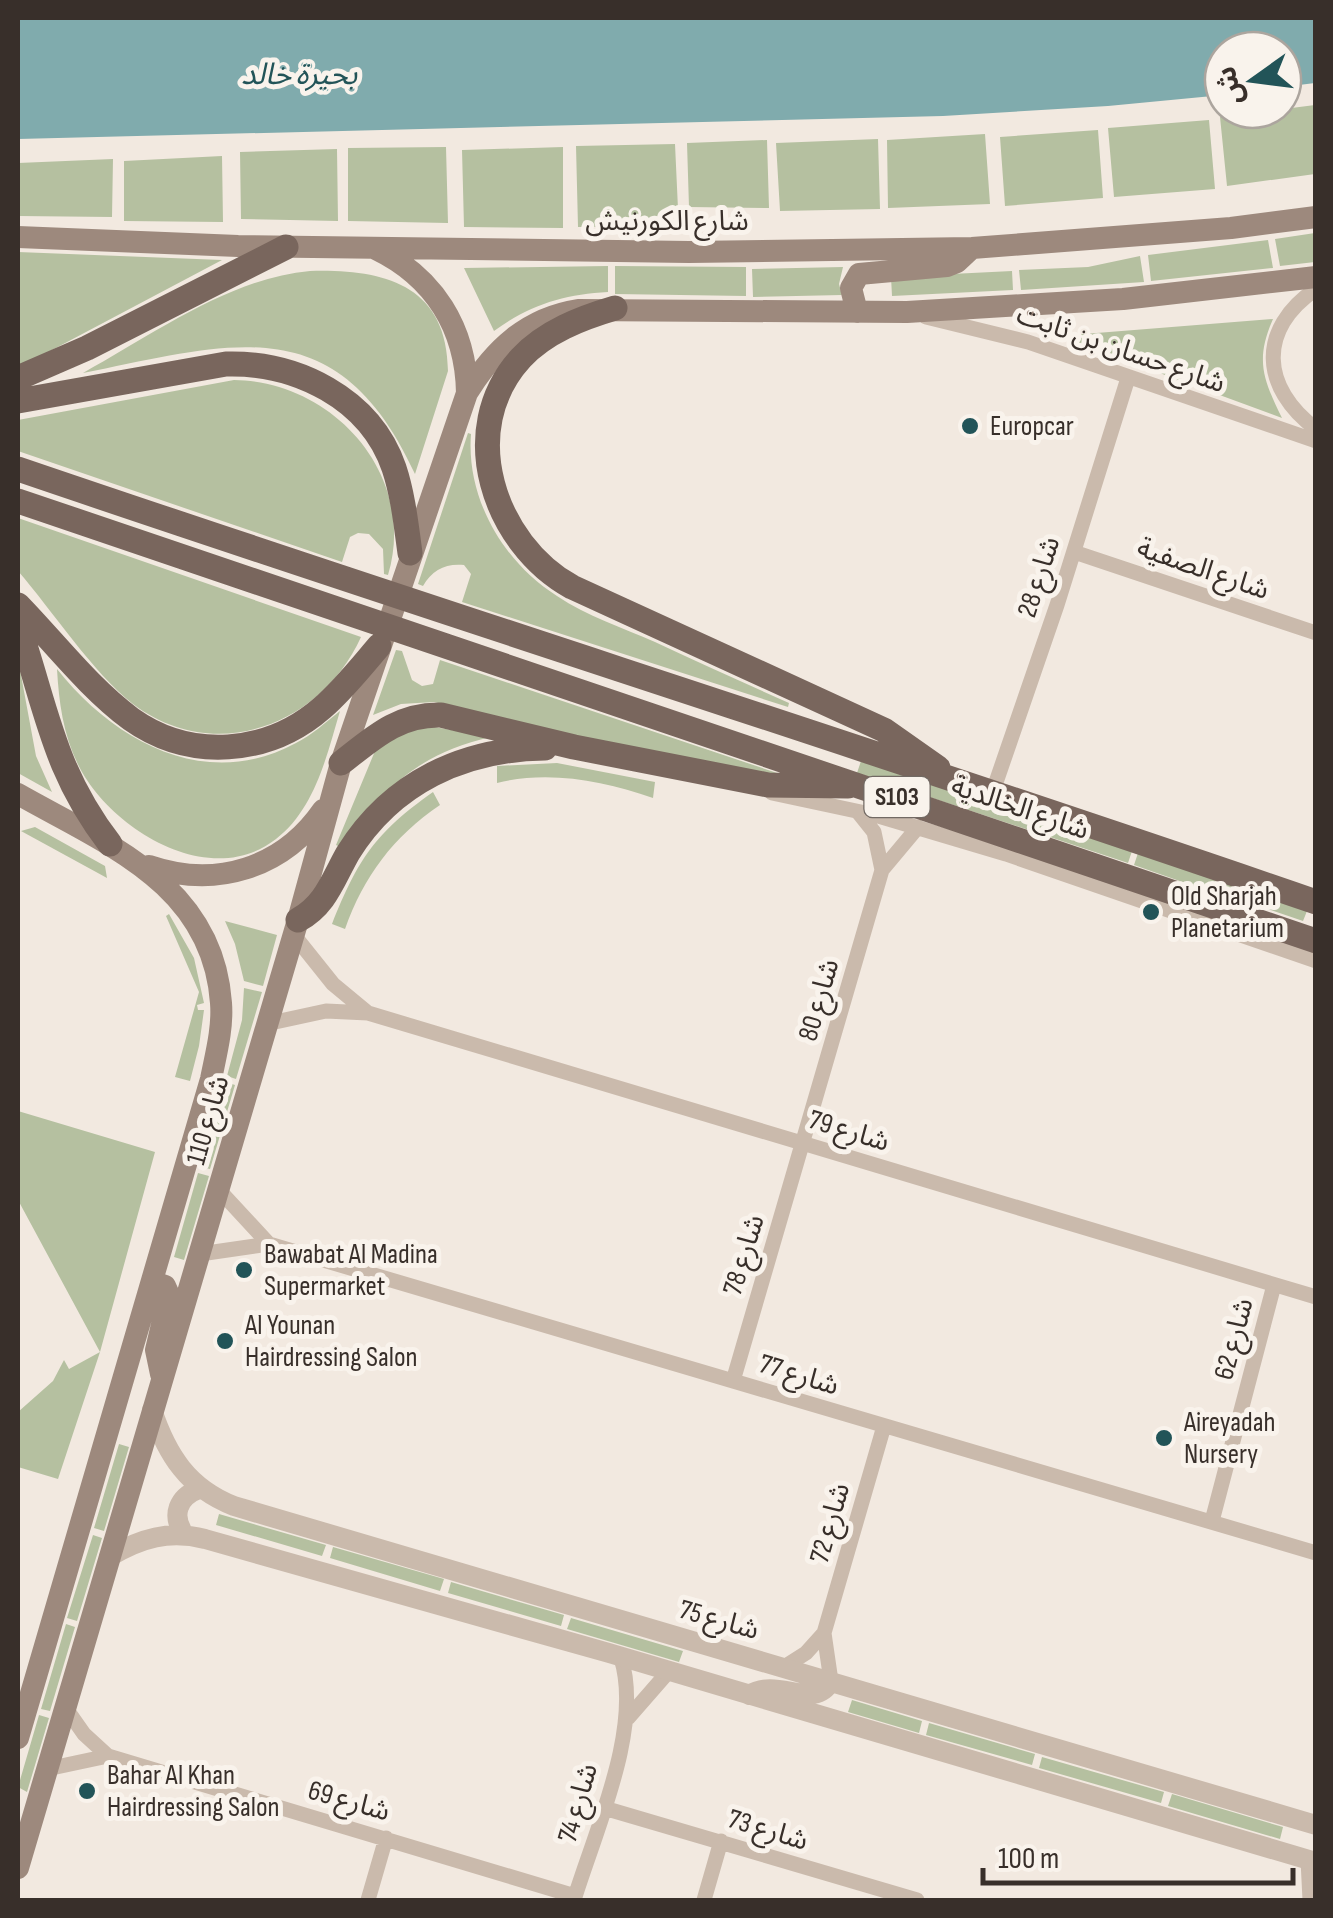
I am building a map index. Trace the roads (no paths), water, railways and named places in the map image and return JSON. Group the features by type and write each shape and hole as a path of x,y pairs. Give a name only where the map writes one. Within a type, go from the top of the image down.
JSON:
{"main road":[{"name":"شارع الكورنيش","path":"18,237 286,247 689,252 972,248 1212,230 1316,217"},
{"path":"18,378 286,247"},
{"path":"371,247 412,270 443,304 462,347 467,393"},
{"path":"857,312 851,288 859,274 947,266 972,248"},
{"path":"467,393 498,351 534,323 563,312 614,308 907,312 1123,299 1316,278"},
{"path":"614,308 570,324 536,345 510,372 494,404 487,440 490,476 500,510 518,540 542,566 572,588 884,730 919,752 949,778"},
{"path":"18,400 202,366 248,363 293,372 328,389 355,409 386,448 399,486 410,552"},
{"name":"شارع 110","path":"18,1868 341,763 467,393"},
{"name":"شارع الخالدية","path":"18,470 489,629 993,791 1316,902"},
{"name":"شارع الخالدية","path":"18,501 862,785 1216,916 1316,940"},
{"path":"18,605 128,716 172,740 205,747 256,744 290,730 333,698 379,646"},
{"path":"18,624 59,761 82,804 122,851 152,867 192,876 214,876 254,866 274,858 299,839 331,798"},
{"path":"341,763 397,722 426,714 786,787 862,785"},
{"path":"296,927 326,896 349,852 374,820 422,779 448,765 491,752 574,747"},
{"name":"شارع 110","path":"18,794 122,851 159,880 190,913 212,956 221,1003 211,1078 18,1738"},
{"path":"153,1282 165,1286 169,1295 156,1350 162,1377"}],"street":[{"path":"1316,289 1284,319 1273,360 1281,393 1297,415 1316,429"},
{"name":"شارع حسان بن ثابت","path":"907,312 1028,342 1316,442"},
{"name":"شارع 28","path":"993,791 1128,378"},
{"name":"شارع الصفية","path":"1074,552 1316,633"},
{"path":"726,777 754,789 918,827 1216,916 1316,961"},
{"path":"858,812 879,844 882,870"},
{"name":"شارع 80","path":"804,1144 882,870 918,827"},
{"name":"شارع 79","path":"296,927 333,984 368,1013"},
{"name":"شارع 79","path":"266,1024 326,1010 368,1013 1316,1297"},
{"name":"شارع 78","path":"732,1381 804,1144"},
{"path":"219,1190 269,1244"},
{"name":"شارع 77","path":"200,1254 269,1244 1316,1553"},
{"name":"شارع 62","path":"1212,1521 1274,1285"},
{"name":"شارع 75","path":"152,1410 186,1477 199,1489 252,1512 1316,1824"},
{"name":"شارع 72","path":"831,1681 824,1633 884,1426"},
{"path":"184,1534 177,1521 178,1507 186,1495 199,1489"},
{"path":"109,1557 152,1537 184,1534 297,1562 1313,1858 1310,1900"},
{"path":"784,1667 806,1653 824,1633"},
{"name":"شارع 74","path":"575,1898 628,1718 628,1688 621,1658"},
{"name":"شارع 74","path":"628,1718 669,1671"},
{"path":"749,1695 768,1687 815,1694 826,1690 831,1681"},
{"path":"65,1707 84,1734 108,1756"},
{"name":"شارع 69","path":"47,1770 108,1756 575,1898"},
{"name":"شارع 73","path":"604,1808 906,1899"},
{"path":"368,1900 386,1838"},
{"path":"704,1900 721,1842"}],"water":[{"name":"بحيرة خالد","path":"18,18 1315,18 1315,83 1303,84 1303,30 1203,30 1203,97 1108,106 943,116 18,139"}],"place":[{"name":"Europcar","path":"970,426"},
{"name":"Old Sharjah Planetarium","path":"1151,912"},
{"name":"Bawabat Al Madina Supermarket","path":"244,1270"},
{"name":"Al Younan Hairdressing Salon","path":"225,1341"},
{"name":"Aireyadah Nursery","path":"1164,1438"},
{"name":"Bahar Al Khan Hairdressing Salon","path":"87,1791"}]}
